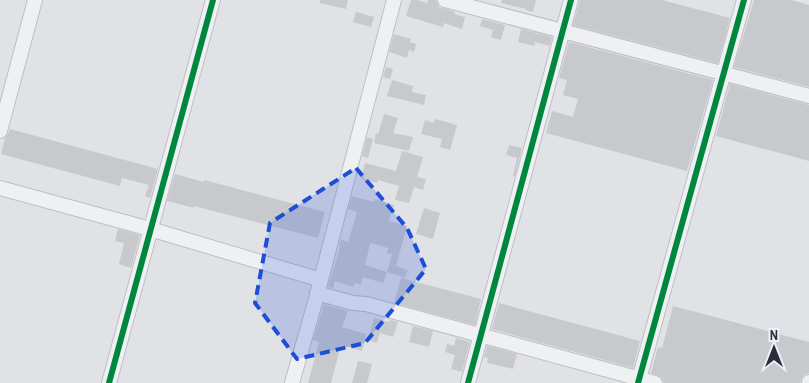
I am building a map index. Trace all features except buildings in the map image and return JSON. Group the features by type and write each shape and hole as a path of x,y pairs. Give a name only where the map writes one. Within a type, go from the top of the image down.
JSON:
{"street":[{"path":"0,131 35,0"},
{"path":"109,383 213,0"},
{"path":"292,383 394,0"},
{"path":"445,0 809,96"},
{"path":"468,383 571,0"},
{"path":"639,381 744,0"},
{"path":"0,188 150,229 319,287 354,303 366,304 480,335 639,381 655,383"}],"highlighted area":[{"path":"356,168 407,228 426,269 365,343 297,359 255,303 270,223"}],"cycle path":[{"path":"109,383 213,0"},
{"path":"468,383 571,0"},
{"path":"638,383 744,0"}]}
